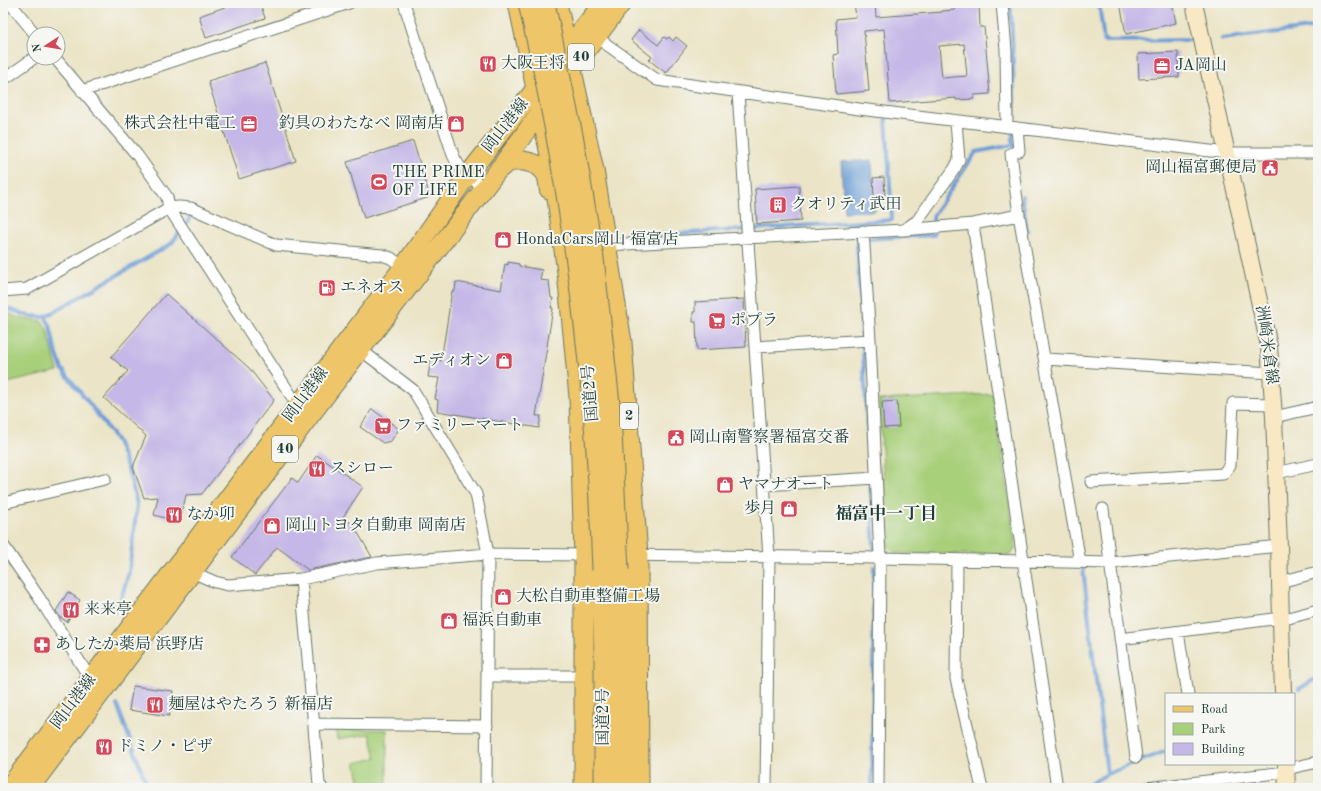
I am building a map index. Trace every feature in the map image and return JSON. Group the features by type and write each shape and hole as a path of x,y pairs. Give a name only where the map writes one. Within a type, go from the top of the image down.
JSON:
{"highway":[{"path":"518,3 553,169 567,272 579,397 584,556 584,788"},
{"name":"国道2号","path":"528,3 558,146 576,258 610,570 622,788"},
{"path":"538,3 552,67 555,92"},
{"name":"国道2号","path":"545,3 574,140 594,258 611,413 610,570 604,673 604,788"},
{"path":"557,3 567,48"},
{"name":"2","path":"567,48 594,170 622,342 638,555 640,652 639,788"},
{"path":"499,169 507,163 524,161 540,167 547,175 559,253 567,272"}],"main road":[{"name":"岡山港線","path":"30,788 192,572 304,411 361,350 410,272 467,176 603,3"},
{"name":"岡山港線","path":"8,788 91,680 304,411 410,272 485,188 622,3"},
{"name":"洲崎米倉線","path":"1194,3 1269,346 1274,410 1283,693"}],"street":[{"path":"82,91 349,3"},
{"path":"404,3 453,155 458,165 467,176 485,188"},
{"path":"1002,3 1012,128 1019,151 1011,154 1019,215 1048,359 1080,562"},
{"path":"13,4 29,26"},
{"path":"596,37 657,80 956,121 1227,153 1318,153"},
{"path":"3,80 26,64"},
{"path":"62,66 137,155 167,197 169,208 304,411"},
{"path":"738,92 769,557 766,788"},
{"path":"904,230 917,221 955,168 959,160 956,121"},
{"path":"3,292 27,288 169,208 179,207 191,208 276,245 382,255 391,258 410,272"},
{"path":"606,244 747,232 860,234 973,224 1019,215"},
{"path":"973,224 1057,788"},
{"path":"860,234 872,478 880,558 878,788"},
{"path":"755,347 865,340"},
{"path":"361,350 413,390 476,494 488,554 486,788"},
{"path":"1048,359 1271,374"},
{"path":"1091,482 1223,474 1230,465 1232,403 1274,410 1318,407"},
{"path":"1276,473 1318,464"},
{"path":"764,485 872,478"},
{"path":"3,503 105,479"},
{"path":"1103,509 1136,757"},
{"path":"3,545 38,596 100,696"},
{"path":"192,572 215,582 228,585 301,579 378,562 488,554 1024,560 1110,563 1279,546"},
{"path":"957,560 956,679 982,788"},
{"path":"1280,582 1318,572"},
{"path":"301,579 319,784 322,788"},
{"path":"1120,640 1281,619 1318,610"},
{"path":"1178,632 1188,693"},
{"path":"487,676 585,676"},
{"path":"314,724 487,726"},
{"path":"1146,788 1217,784 1286,773 1318,762"}],"green space":[{"path":"3,311 19,318 42,321 47,329 58,371 3,384"},
{"path":"993,394 1016,548 1010,555 894,553 888,547 879,400"},
{"path":"336,729 387,730 387,787 409,788 361,788 355,763 376,758 370,734 337,739"}],"water":[{"path":"872,160 875,211 844,212 841,162"}],"building":[{"path":"237,3 260,3 265,18 206,38 199,16"},
{"path":"854,3 875,3 876,17 942,12 955,10 955,3 979,3 980,27 984,27 990,94 974,95 974,99 956,100 956,98 890,103 884,29 864,31 869,91 836,94 833,55 838,54 836,19 856,17","holes":["964,44 967,76 942,78 939,46"]},
{"path":"1120,3 1172,3 1176,23 1126,34"},
{"path":"639,30 658,45 664,37 667,39 669,37 673,41 676,37 687,46 666,73 649,60 652,57 631,40"},
{"path":"1178,52 1179,77 1139,79 1138,54"},
{"path":"265,63 296,161 239,179 208,81"},
{"path":"413,141 430,197 364,218 347,162"},
{"path":"884,177 885,196 874,197 873,178"},
{"name":"クオリティ武田","path":"799,186 801,221 757,224 755,189"},
{"path":"508,262 519,264 519,266 542,270 540,280 549,281 551,298 553,298 551,308 553,308 536,416 541,416 539,428 437,411 438,400 435,399 439,378 428,377 431,359 441,361 452,291 455,291 456,282 501,290 505,264 508,265"},
{"path":"166,294 249,368 274,400 202,494 186,495 180,522 154,515 158,497 144,498 133,467 146,436 104,398 128,371 111,357"},
{"path":"744,299 746,347 697,350 696,322 693,322 695,302"},
{"path":"897,401 899,427 884,428 882,402"},
{"path":"372,409 399,429 391,441 383,443 360,427"},
{"path":"317,455 363,487 343,517 354,526 372,557 308,570 277,547 255,575 232,557 292,478 298,483"},
{"path":"68,592 80,600 67,622 60,617 56,611"},
{"path":"133,686 173,691 169,716 129,710"}],"waterway":[{"path":"1010,3 1013,56 1014,148"},
{"path":"1099,3 1104,41 1192,40"},
{"path":"1222,39 1318,27"},
{"path":"641,236 892,220 886,118"},
{"path":"865,239 934,235 933,216 976,152 1013,145"},
{"path":"1022,196 1027,231"},
{"path":"3,307 30,316 45,317 171,244 193,214"},
{"path":"856,223 874,548"},
{"path":"45,317 50,325 55,349 62,369 117,441 128,469 134,492 137,505 129,572 117,612"},
{"path":"872,788 874,567"},
{"path":"1083,568 1107,774 1165,751"},
{"path":"1299,689 1318,677"},
{"path":"117,705 148,788"},
{"path":"1090,784 1107,774"}],"place":[{"name":"大阪王将","path":"488,64"},
{"name":"JA岡山","path":"1162,66"},
{"name":"株式会社中電工","path":"249,124"},
{"name":"釣具のわたなべ 岡南店","path":"456,124"},
{"name":"岡山福富郵便局","path":"1270,168"},
{"name":"THE PRIME OF LIFE","path":"379,182"},
{"name":"クオリティ武田","path":"778,205"},
{"name":"HondaCars岡山 福富店","path":"503,240"},
{"name":"エネオス","path":"327,288"},
{"name":"ポプラ","path":"717,321"},
{"name":"エディオン","path":"504,361"},
{"name":"ファミリーマート","path":"383,426"},
{"name":"岡山南警察署福富交番","path":"676,438"},
{"name":"スシロー","path":"317,469"},
{"name":"ヤマナオート","path":"725,485"},
{"name":"歩月","path":"789,509"},
{"name":"なか卯","path":"174,515"},
{"name":"岡山トヨタ自動車 岡南店","path":"272,526"},
{"name":"大松自動車整備工場","path":"503,597"},
{"name":"来来亭","path":"71,610"},
{"name":"福浜自動車","path":"449,621"},
{"name":"あしたか薬局 浜野店","path":"42,645"},
{"name":"麺屋はやたろう 新福店","path":"155,705"},
{"name":"ドミノ・ピザ","path":"104,747"}],"district":[{"name":"福富中一丁目","path":"886,514"}]}
